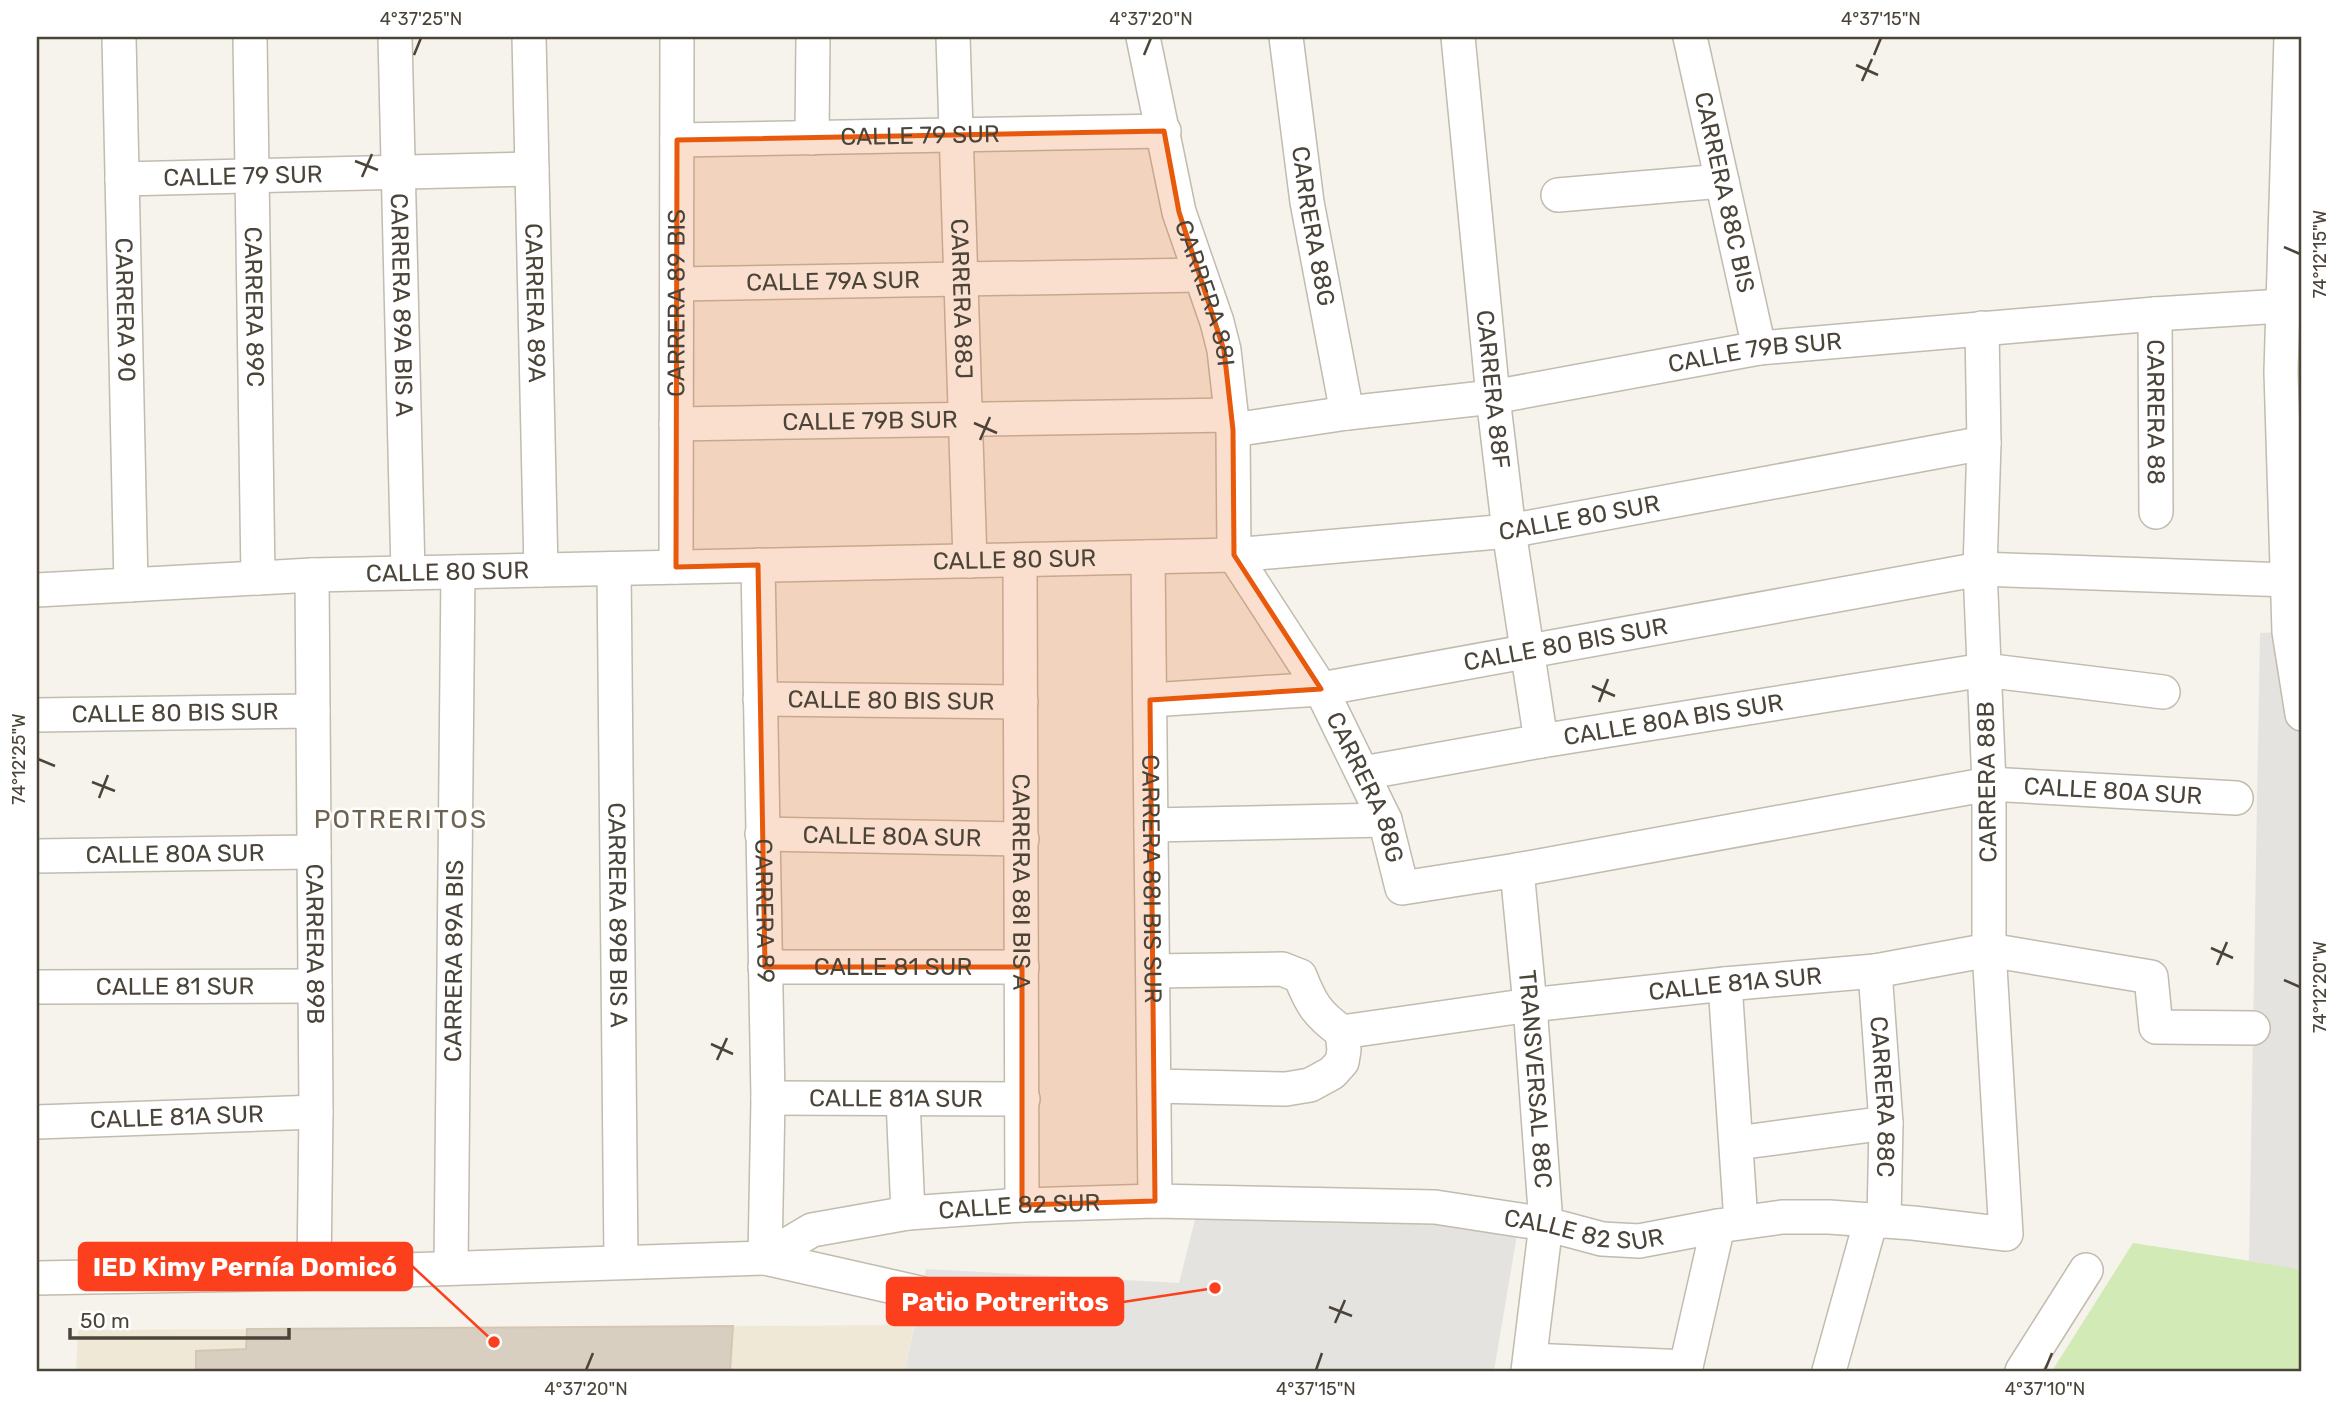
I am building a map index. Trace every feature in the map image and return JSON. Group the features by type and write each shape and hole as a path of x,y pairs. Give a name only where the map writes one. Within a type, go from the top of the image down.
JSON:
{"street":[{"name":"CARRERA 90","path":"119,37 131,585"},
{"name":"CARRERA 89C","path":"250,37 258,578"},
{"name":"CARRERA 89A BIS A","path":"395,37 408,573"},
{"name":"CARRERA 89A","path":"529,37 541,570"},
{"name":"CARRERA 89 BIS","path":"676,567 677,37"},
{"path":"812,138 813,37"},
{"name":"CARRERA 88J","path":"953,37 970,561"},
{"name":"CARRERA 88I","path":"1143,37 1179,212 1224,350 1232,423 1234,555"},
{"name":"CARRERA 88G","path":"1286,37 1307,202 1347,414"},
{"name":"CARRERA 88F","path":"1458,37 1493,397 1509,531 1541,741"},
{"name":"CARRERA 88C BIS","path":"1690,37 1759,348"},
{"path":"2291,37 2282,306 2292,372 2289,632 2302,714"},
{"name":"CALLE 79 SUR","path":"677,140 1164,131"},
{"name":"CALLE 79 SUR","path":"122,179 532,169"},
{"path":"1558,195 1722,181"},
{"name":"CALLE 79A SUR","path":"677,284 1199,275"},
{"name":"CALLE 79B SUR","path":"676,424 966,419 1232,423 1347,414 1493,397 1759,348 2155,314 2282,306"},
{"name":"CARRERA 88","path":"2155,314 2156,512"},
{"name":"CARRERA 88B","path":"1982,328 1984,443 1980,569 1989,784 1989,950 2006,1234"},
{"name":"CALLE 80 SUR","path":"37,590 312,575 1234,555 1509,531 1984,443"},
{"name":"CARRERA 88G","path":"1234,555 1321,689 1385,820 1402,888 1517,870"},
{"name":"CARRERA 88I BIS SUR","path":"1148,557 1155,1201"},
{"name":"CARRERA 88I BIS A","path":"1020,560 1022,1205"},
{"name":"CARRERA 89","path":"758,565 768,1098 765,1258"},
{"name":"CARRERA 89B BIS A","path":"614,569 621,1262"},
{"name":"CALLE 80 BIS SUR","path":"1150,700 1321,689 1980,569 2288,580"},
{"name":"CARRERA 89A BIS","path":"451,1267 458,572"},
{"name":"CARRERA 89B","path":"312,575 316,1112 314,1273"},
{"name":"CALLE 80A BIS SUR","path":"1363,773 1541,741 1984,670 2163,692"},
{"name":"CALLE 80 BIS SUR","path":"760,699 1021,702"},
{"name":"CALLE 80 BIS SUR","path":"37,715 313,711"},
{"path":"1517,870 1989,784"},
{"name":"CALLE 80A SUR","path":"1989,784 2236,798"},
{"path":"1151,825 1385,820"},
{"name":"CALLE 80A SUR","path":"762,834 1022,839"},
{"name":"CALLE 80A SUR","path":"37,856 314,852"},
{"name":"TRANSVERSAL 88C","path":"1517,870 1546,1224 1529,1366"},
{"name":"CALLE 81A SUR","path":"1332,1025 1875,971 1989,950 2151,977 2157,1027 2253,1028"},
{"name":"CALLE 81 SUR","path":"765,967 1022,967"},
{"path":"1153,971 1282,969 1300,976 1312,1004 1332,1025 1344,1050 1342,1062 1332,1073 1310,1085 1286,1089 1154,1086"},
{"name":"CARRERA 88C","path":"1829,1371 1877,1221 1886,1123 1875,971"},
{"path":"1529,1366 1685,1369 1730,1224 1737,1143 1725,984"},
{"name":"CALLE 81 SUR","path":"37,987 315,986"},
{"name":"CALLE 81A SUR","path":"768,1098 1023,1100"},
{"path":"903,1100 908,1213"},
{"name":"CALLE 81A SUR","path":"37,1122 316,1112"},
{"path":"1737,1143 1886,1123"},
{"name":"CALLE 82 SUR","path":"37,1278 314,1273 765,1258 812,1230 908,1213 1022,1205 1155,1201 1435,1207 1546,1224 1602,1239 1639,1241 1782,1217 1829,1217 2006,1234"},
{"path":"765,1258 920,1293"},
{"path":"2022,1371 2086,1270"}],"highlighted area":[{"path":"1164,131 1179,212 1224,350 1233,430 1234,555 1321,689 1150,700 1155,1201 1022,1205 1022,967 765,967 758,565 676,567 677,140"}],"shaded area":[{"path":"2302,631 2302,1270 2249,1261 2260,633"},
{"path":"1197,1212 1518,1229 1494,1371 905,1371 926,1269 1179,1283"},
{"path":"914,1325 905,1371 76,1371 78,1330"}],"green space":[{"path":"2133,1243 2302,1269 2302,1371 2052,1371"}],"building":[{"path":"733,1326 730,1371 196,1371 196,1351 246,1349 247,1329"}],"place":[{"name":"Patio Potreritos","path":"1215,1288"},
{"name":"IED Kimy Pernía Domicó","path":"494,1342"}],"district":[{"name":"POTRERITOS","path":"401,819"}]}
